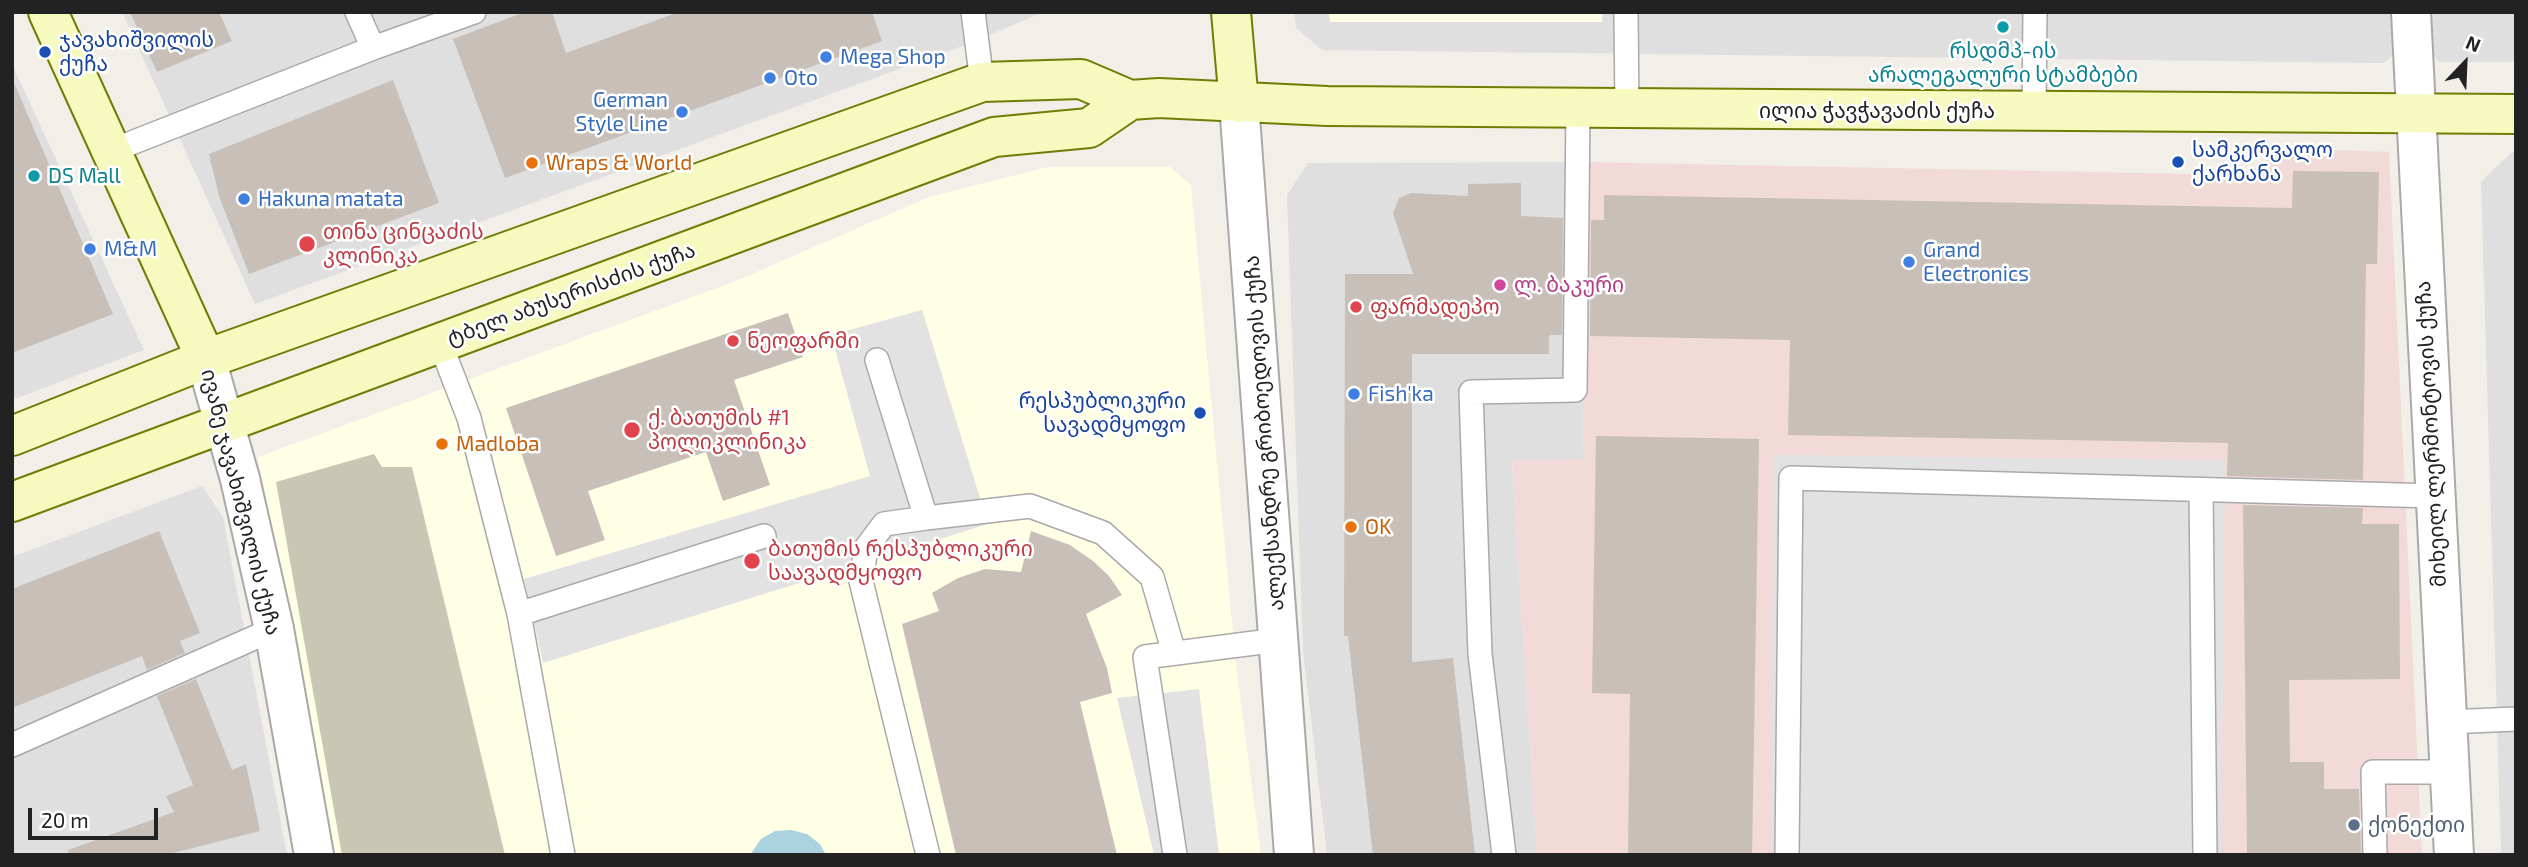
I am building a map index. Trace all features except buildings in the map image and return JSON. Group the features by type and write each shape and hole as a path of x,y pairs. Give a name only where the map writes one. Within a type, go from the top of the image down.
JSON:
{"main road":[{"name":"ივანე ჯავახიშვილის ქუჩა","path":"48,12 206,359"},
{"name":"ალექსანდრე გრიბოედოვის ქუჩა","path":"1231,12 1239,103"},
{"path":"12,436 206,359 982,82 1081,79 1130,100 1159,97 1239,103"},
{"name":"ტბელ აბუსერისძის ქუჩა","path":"12,502 994,137 1089,128 1130,100"},
{"name":"ილია ჭავჭავაძის ქუჩა","path":"1239,103 1578,109 2516,114"}],"street":[{"name":"მიხეილ ლერმონტოვის ქუჩა","path":"2411,12 2454,855"},
{"name":"ალექსანდრე გრიბოედოვის ქუჩა","path":"1239,103 1294,855"},
{"name":"ივანე ჯავახიშვილის ქუჩა","path":"206,359 225,422 274,629 314,855"}],"lane":[{"path":"357,12 373,48"},
{"path":"111,151 373,48 474,12"},
{"path":"973,12 982,82"},
{"path":"1626,12 1627,109"},
{"path":"2034,112 2035,12"},
{"path":"1504,855 1480,654 1471,392 1575,390 1578,109"},
{"path":"440,343 469,418 519,614 563,855"},
{"path":"877,360 926,518"},
{"path":"1787,855 1791,478 2434,496"},
{"path":"2201,490 2205,855"},
{"path":"928,855 861,581 866,548 884,524 1030,506 1102,533 1152,577 1174,653"},
{"path":"519,614 764,536"},
{"path":"12,745 274,629"},
{"path":"1175,855 1145,657 1278,639"},
{"path":"2447,722 2516,719"},
{"path":"2375,855 2373,772 2450,772"}],"shaded area":[{"path":"122,12 1044,12 968,44 255,304"},
{"path":"1294,12 2398,12 2400,49 2384,63 1322,50 1296,28"},
{"path":"1329,12 1602,12 1602,22 1330,22"},
{"path":"2425,12 2516,12 2516,62 2439,62 2426,48"},
{"name":"DS Mall","path":"12,64 144,350 12,400"},
{"path":"2286,148 2389,152 2422,855 1537,855 1512,461 1583,459 1586,162 2245,175"},
{"path":"2512,152 2516,152 2516,855 2501,855 2481,182"},
{"path":"1586,162 1583,460 1512,462 1537,855 1327,855 1303,652 1287,195 1308,163"},
{"name":"ბათუმის რესპუბლიკური საავადმყოფო","path":"1048,167 1170,167 1191,185 1236,665 1261,855 332,855 258,457 736,281 929,197"},
{"path":"922,310 988,524 543,663 524,579 870,476 831,335"},
{"path":"374,454 382,467 412,467 505,855 342,855 276,482"},
{"path":"1774,455 2225,460 2221,855 1771,855"},
{"path":"202,486 223,517 287,855 12,855 12,557"},
{"path":"1199,689 1219,855 1154,855 1117,698"}],"water":[{"path":"791,830 807,834 820,844 826,855 750,855 761,839 775,831"}],"place":[{"name":"რსდმპ-ის არალეგალური სტამბები","path":"2003,27"},
{"name":"ჯავახიშვილის ქუჩა","path":"45,52"},
{"name":"Mega Shop","path":"826,57"},
{"name":"Oto","path":"770,78"},
{"name":"German Style Line","path":"682,112"},
{"name":"სამკერვალო ქარხანა","path":"2178,162"},
{"name":"Wraps & World","path":"532,163"},
{"name":"DS Mall","path":"34,176"},
{"name":"Hakuna matata","path":"244,199"},
{"name":"თინა ცინცაძის კლინიკა","path":"307,244"},
{"name":"M&M","path":"90,249"},
{"name":"Grand Electronics","path":"1909,262"},
{"name":"ლ. ბაკური","path":"1500,285"},
{"name":"ფარმადეპო","path":"1356,307"},
{"name":"ნეოფარმი","path":"733,341"},
{"name":"Fish'ka","path":"1354,394"},
{"name":"რესპუბლიკური სავადმყოფო","path":"1200,413"},
{"name":"ქ. ბათუმის #1 პოლიკლინიკა","path":"632,430"},
{"name":"Madloba","path":"442,444"},
{"name":"OK","path":"1351,527"},
{"name":"ბათუმის რესპუბლიკური საავადმყოფო","path":"752,561"},
{"name":"ქონექთი","path":"2354,825"}]}
